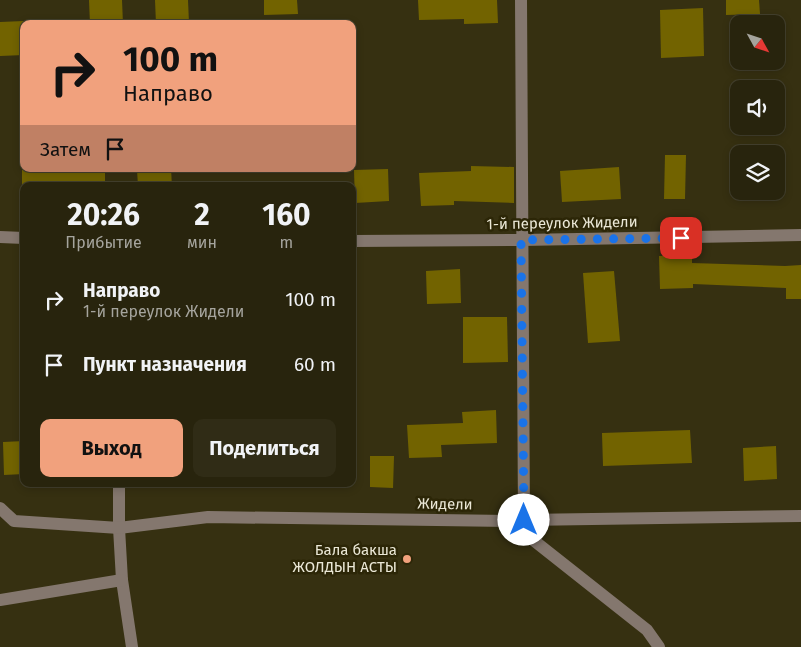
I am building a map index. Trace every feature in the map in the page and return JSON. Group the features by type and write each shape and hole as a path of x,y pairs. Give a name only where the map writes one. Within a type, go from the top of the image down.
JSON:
{"street":[{"path":"521,0 524,520"},
{"name":"1-й переулок Жидели","path":"356,241 801,235"},
{"path":"0,237 20,238"},
{"path":"119,487 122,580 132,647"},
{"name":"Жидели","path":"0,508 14,521 119,528 208,517 509,522 524,520 801,516"},
{"path":"509,522 647,630 659,647"},
{"path":"0,600 122,580"}],"building":[{"path":"89,0 122,0 123,20 90,20"},
{"path":"155,0 188,0 189,20 156,20"},
{"path":"264,0 297,0 298,14 264,15"},
{"path":"418,0 497,0 498,23 464,24 464,19 419,20"},
{"path":"726,0 759,0 760,14 726,15"},
{"path":"703,8 704,56 661,58 660,10"},
{"path":"20,21 20,55 0,56 0,22"},
{"path":"665,155 686,155 685,199 664,199"},
{"path":"471,166 514,167 514,203 454,201 454,205 421,206 419,173 471,171"},
{"path":"619,167 621,199 562,202 560,171"},
{"path":"388,169 389,201 356,203 354,172 356,170"},
{"path":"22,172 105,172 105,182 22,182"},
{"path":"137,172 171,172 172,182 138,182"},
{"path":"692,255 692,263 801,265 801,299 786,299 786,288 693,284 693,288 660,289 659,256"},
{"path":"460,269 461,303 427,304 426,271"},
{"path":"614,271 620,341 588,343 583,273"},
{"path":"463,317 507,317 508,362 463,363"},
{"path":"496,410 497,443 441,445 442,457 409,458 407,425 463,423 462,412"},
{"path":"690,430 692,463 603,466 602,433"},
{"path":"20,441 20,474 4,475 3,442"},
{"path":"776,446 777,479 744,481 743,448"},
{"path":"370,456 394,456 393,488 370,487"}],"place":[{"name":"Бала бакша ЖОЛДЫН АСТЫ","path":"407,559"}],"route":[{"path":"524,520 521,240 681,238"}]}
